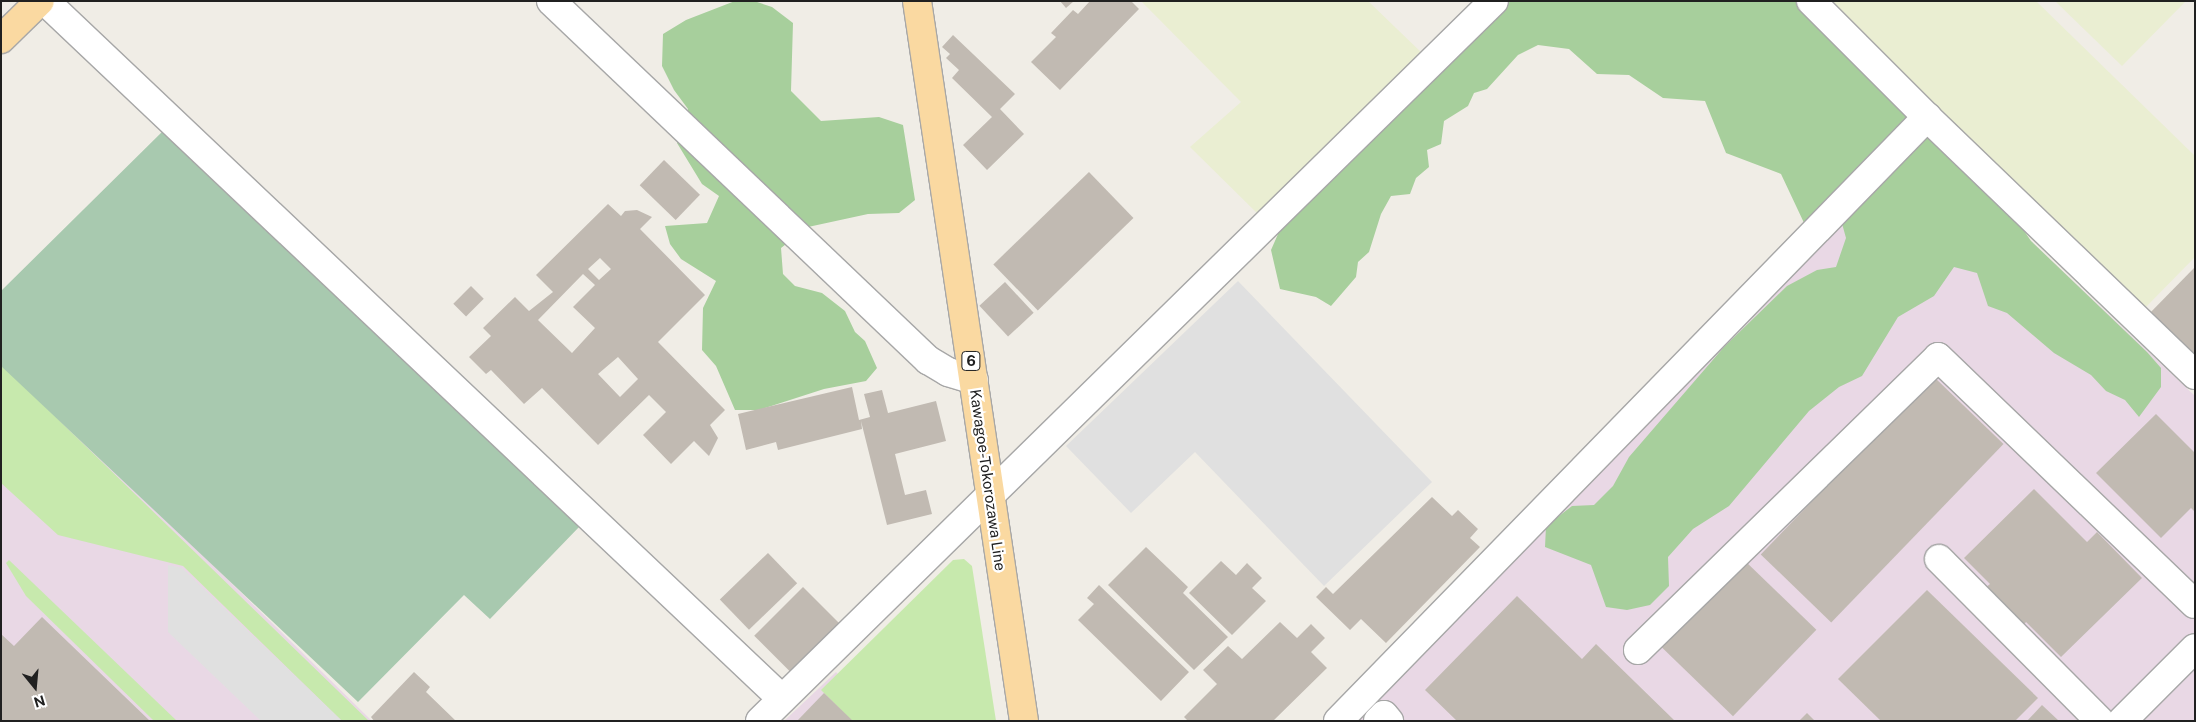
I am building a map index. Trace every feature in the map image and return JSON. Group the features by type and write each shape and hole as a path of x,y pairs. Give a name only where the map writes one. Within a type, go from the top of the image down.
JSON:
{"main road":[{"path":"6,26 40,1"},
{"name":"Kawagoe-Tokorozawa Line","path":"917,1 1024,721"}],"street":[{"path":"45,1 782,699"},
{"path":"551,1 928,360 948,372 974,380"},
{"path":"760,721 1494,1"},
{"path":"1811,1 1927,117 2195,375"},
{"path":"1338,721 1927,117"},
{"path":"1638,650 1938,356 2195,604"},
{"path":"1939,558 2100,721"},
{"path":"2122,721 2195,648"},
{"path":"1378,721 1384,715 1390,721"}],"shaded area":[{"path":"1924,140 2195,396 2195,721 1355,721"},
{"path":"1238,281 1432,482 1324,586 1195,452 1131,513 1066,446"},
{"path":"1,357 372,721 1,721"},
{"path":"168,565 182,568 342,721 261,721 168,632"},
{"path":"836,672 883,721 784,721"}],"green space":[{"path":"735,1 754,1 772,7 793,23 791,91 821,121 879,117 903,125 915,200 899,213 868,214 808,227 781,248 783,274 795,286 822,293 845,311 855,332 865,341 877,368 866,381 824,389 759,410 735,410 716,366 702,350 703,308 716,281 681,259 670,244 665,226 707,223 719,196 702,184 677,143 688,109 674,90 662,66 663,34 686,20"},
{"path":"1141,1 1368,1 1424,55 1262,218 1190,147 1241,102"},
{"path":"1510,1 1797,1 1831,39 1873,75 1895,106 1980,177 2010,210 2031,241 2147,352 2161,368 2161,387 2139,417 2125,400 2106,391 2091,375 2054,353 2007,313 1988,306 1977,273 1954,267 1934,296 1898,317 1862,376 1839,387 1809,411 1729,506 1693,529 1668,557 1669,586 1650,605 1627,610 1606,607 1591,565 1545,547 1546,526 1572,506 1594,505 1613,486 1629,457 1724,347 1787,286 1817,270 1836,267 1846,238 1841,220 1805,225 1781,174 1726,153 1705,101 1663,98 1629,75 1597,74 1569,49 1538,45 1518,55 1487,89 1474,93 1468,106 1444,121 1441,144 1427,150 1429,167 1416,178 1410,194 1391,196 1381,214 1369,252 1358,262 1356,277 1331,306 1316,297 1280,289 1271,250 1282,225 1477,30 1500,16"},
{"path":"1828,1 2036,1 2195,156 2195,257 2143,310"},
{"path":"2055,1 2186,1 2122,66"},
{"path":"164,130 580,526 490,619 464,595 358,702 1,366 1,291"},
{"path":"1,364 369,721 342,721 183,566 58,535 1,483"},
{"path":"964,559 972,566 996,721 852,721 821,690 953,560"},
{"path":"9,560 177,721 154,721 26,596 6,563"}],"building":[{"path":"1060,1 1074,1 1066,8"},
{"path":"1090,1 1131,1 1139,9 1060,90 1031,62 1056,37 1051,33 1073,10 1078,14"},
{"path":"953,35 1015,94 1000,109 1024,134 987,170 963,145 992,117 952,78 959,70 946,58 950,54 942,47"},
{"path":"664,160 700,195 676,220 640,185"},
{"path":"1089,172 1133,218 1038,310 993,264"},
{"path":"608,204 621,216 625,211 637,210 652,217 640,229 705,295 658,342 725,410 710,425 718,438 709,456 694,441 671,464 643,435 666,412 649,395 598,445 542,388 524,404 491,370 486,374 469,357 491,336 483,328 515,297 529,311 553,292 536,275","holes":["600,258 611,269 599,280 588,269","583,274 595,285 573,307 595,328 572,353 538,320","618,357 638,379 620,397 598,374"]},
{"path":"2195,267 2195,363 2147,316"},
{"path":"1005,282 1034,313 1008,337 979,306"},
{"path":"471,286 484,299 466,316 453,304"},
{"path":"1933,376 2003,444 1831,622 1761,554"},
{"path":"852,387 859,420 870,417 864,394 882,390 888,413 936,401 946,441 895,454 905,495 926,490 932,514 887,525 861,421 862,429 778,450 776,442 746,450 738,414"},
{"path":"2156,414 2195,453 2195,512 2191,508 2161,538 2096,473"},
{"path":"2034,489 2087,542 2097,532 2142,578 2061,657 2026,622 2023,626 1985,588 1990,584 1964,558"},
{"path":"1432,497 1452,516 1458,510 1478,529 1470,538 1480,547 1386,643 1361,619 1350,630 1316,597 1326,587 1333,594"},
{"path":"1146,547 1188,587 1183,593 1228,637 1194,670 1108,585"},
{"path":"768,553 797,583 749,630 720,600"},
{"path":"1743,559 1816,630 1733,716 1660,645"},
{"path":"1221,561 1236,575 1247,563 1262,578 1252,588 1266,601 1232,635 1189,593"},
{"path":"1099,585 1189,672 1161,701 1078,620 1094,604 1087,598"},
{"path":"803,587 840,624 791,673 754,636"},
{"path":"1927,590 2038,698 2015,721 1881,721 1838,679"},
{"path":"1517,596 1582,659 1596,644 1675,721 1457,721 1425,690"},
{"path":"42,617 150,721 1,721 1,634 14,646"},
{"path":"1280,622 1297,638 1311,624 1325,638 1311,652 1327,668 1273,721 1188,721 1184,717 1217,684 1203,670 1228,646 1242,659"},
{"path":"414,672 430,687 426,692 456,721 374,721 371,717"},
{"path":"824,693 853,721 797,721"},
{"path":"2042,705 2059,721 2027,721"},
{"path":"1807,713 1815,721 1799,721"}]}
